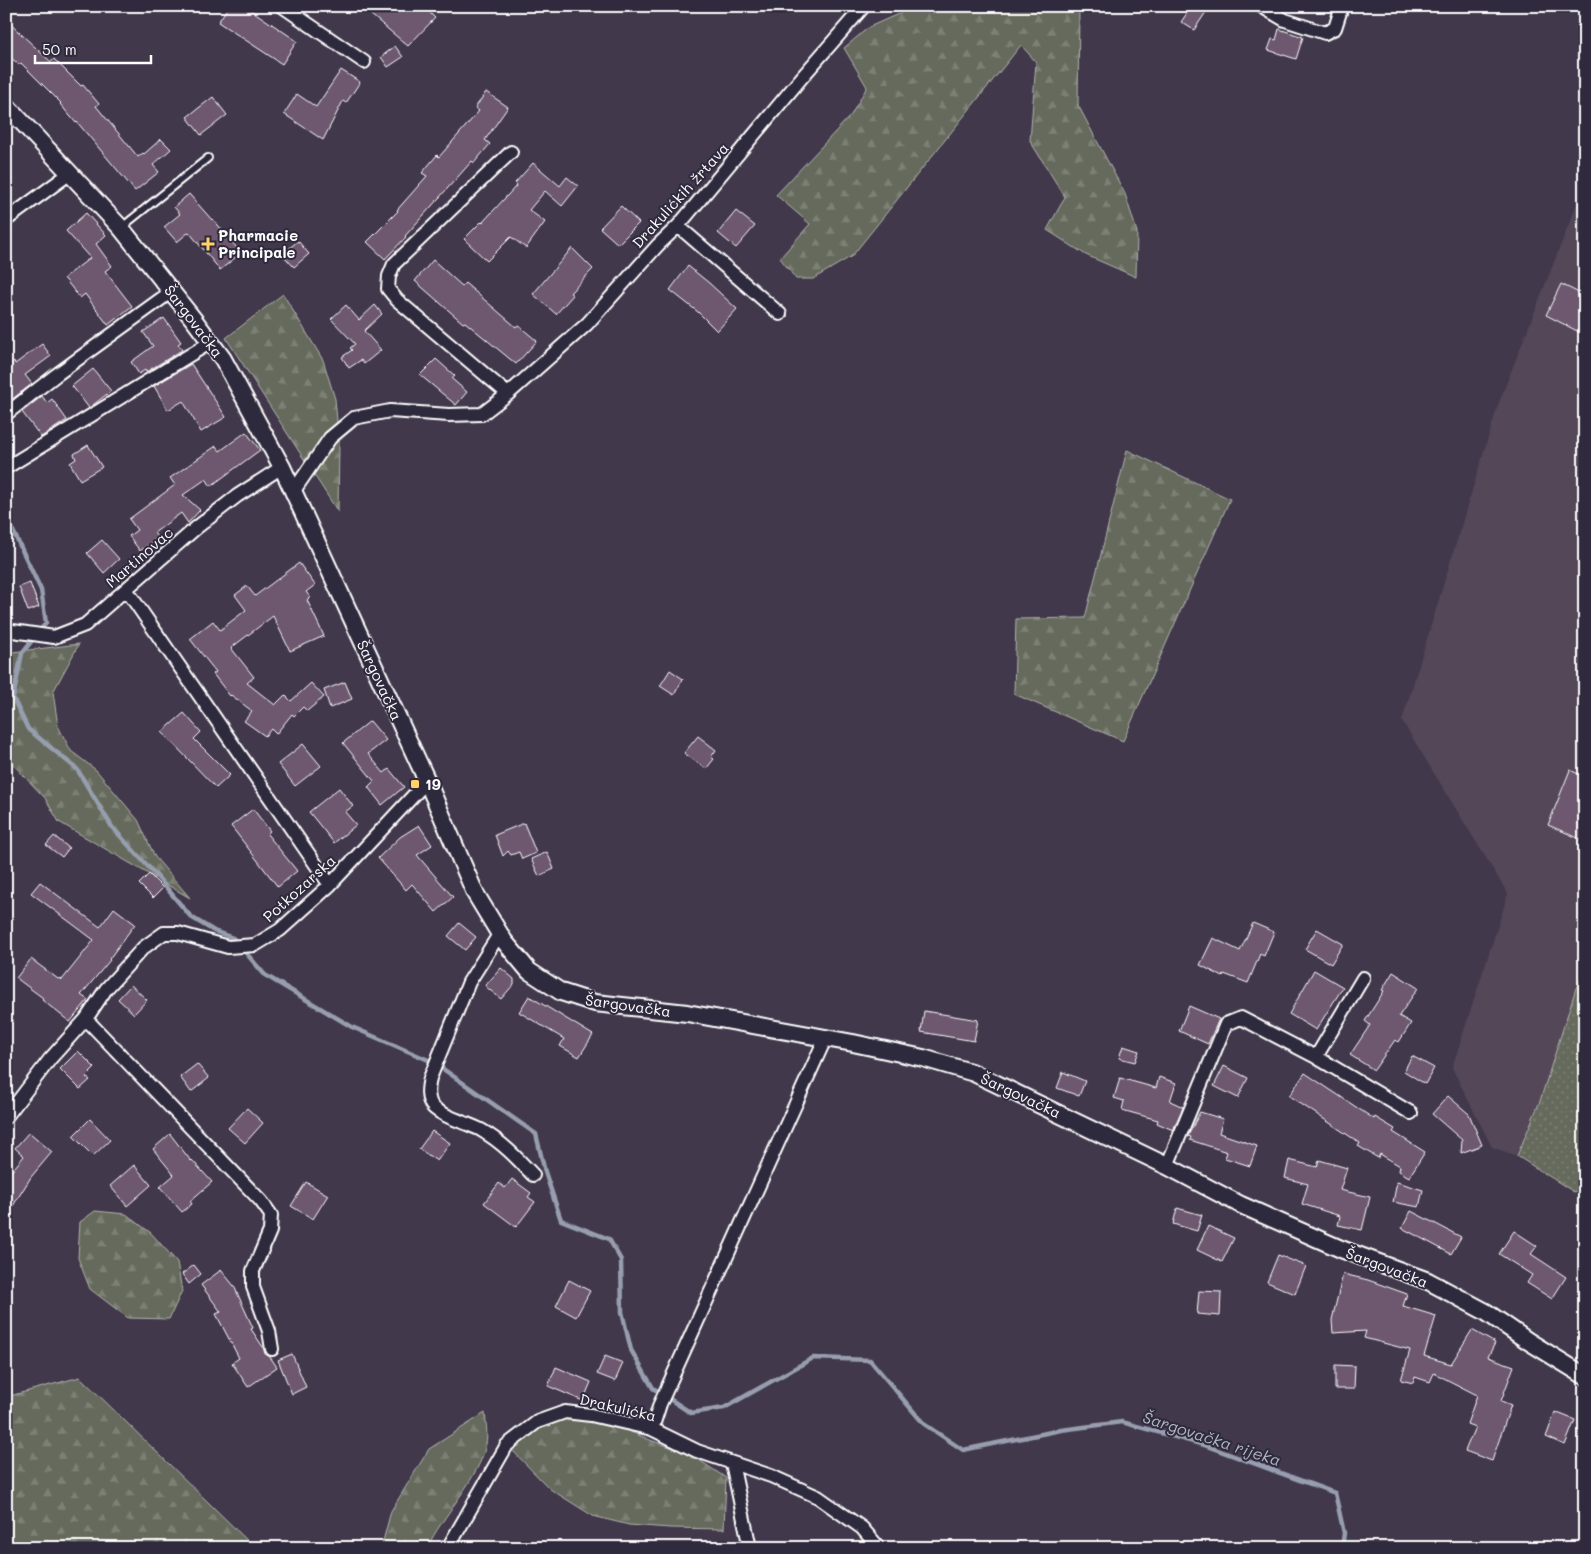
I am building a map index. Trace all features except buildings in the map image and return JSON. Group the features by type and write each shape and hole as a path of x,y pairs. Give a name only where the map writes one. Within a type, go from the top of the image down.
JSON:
{"street":[{"path":"282,6 364,62"},
{"name":"Drakulićkih žrtava","path":"294,492 330,438 354,418 390,411 482,414 508,394 587,324 658,245 678,226 864,6"},
{"path":"1261,6 1285,20 1325,33 1335,28 1342,6"},
{"name":"Šargovačka","path":"6,105 121,228 223,358 294,492 427,781 475,893 504,941 529,971 561,992 594,1003 687,1013 923,1058 974,1073 1166,1166 1241,1205 1341,1249 1428,1281 1486,1312 1528,1341 1585,1376"},
{"path":"508,394 397,300 388,289 389,276 394,264 511,152"},
{"path":"6,220 69,174"},
{"path":"678,226 780,314"},
{"path":"6,414 56,375 172,291"},
{"path":"9,466 211,342"},
{"name":"Martinovac","path":"6,630 54,637 85,625 196,528 238,496 282,467"},
{"path":"126,589 330,885"},
{"name":"Potkozarska","path":"6,1117 50,1059 143,948 164,933 178,933 228,947 255,945 280,930 330,885 427,781"},
{"path":"500,933 469,982 430,1078 428,1100 434,1108 481,1130 508,1148 533,1175"},
{"path":"1316,1057 1363,978"},
{"path":"86,1018 262,1201 271,1216 270,1231 253,1270 253,1287 269,1331 272,1349"},
{"path":"1166,1166 1226,1024 1241,1018 1316,1057 1411,1113"},
{"path":"652,1429 660,1404 825,1039"},
{"name":"Drakulićka","path":"448,1548 507,1445 537,1422 565,1412 591,1415 652,1429 697,1451 771,1476 818,1497 862,1528 879,1548"},
{"path":"732,1463 750,1548"}],"lane":[{"path":"121,228 208,158"}],"shaded area":[{"path":"1585,196 1585,971 1576,988 1540,1101 1517,1156 1492,1147 1452,1068 1508,894 1402,721 1498,405 1576,206"}],"green space":[{"path":"932,6 1079,6 1078,105 1125,194 1137,232 1136,277 1086,255 1047,230 1065,197 1030,141 1036,62 1021,45 852,256 813,279 796,279 780,258 810,224 776,195 851,115 867,87 844,48 869,27 905,11"},
{"path":"283,294 323,360 335,399 339,442 338,512 226,338"},
{"path":"1127,450 1230,499 1123,741 1014,694 1016,619 1085,618"},
{"path":"79,644 53,692 58,726 71,751 96,770 138,820 155,857 190,898 59,822 45,798 6,757 6,668 12,652"},
{"path":"1585,971 1585,1186 1574,1192 1517,1156 1540,1101 1576,988"},
{"path":"95,1211 126,1214 151,1233 177,1262 182,1291 169,1319 128,1318 90,1289 78,1258 80,1222"},
{"path":"80,1377 254,1548 6,1548 6,1397"},
{"path":"485,1413 487,1437 482,1457 469,1483 427,1548 369,1548 382,1545 391,1511 429,1449"},
{"path":"591,1415 650,1440 690,1454 726,1478 724,1529 629,1525 593,1516 550,1489 507,1445 537,1422"}],"waterway":[{"name":"Šargovačka rijeka","path":"6,522 13,531 41,590 46,623 22,653 13,698 28,729 77,769 112,827 191,917 214,931 233,938 265,975 352,1027 433,1062 536,1134 545,1172 561,1220 609,1239 621,1260 622,1312 631,1350 653,1388 691,1413 724,1408 813,1358 870,1360 924,1424 963,1450 1061,1430 1122,1422 1204,1445 1335,1493 1344,1533 1342,1548"}],"place":[{"name":"Pharmacie Principale","path":"208,244"},
{"name":"19","path":"415,784"}]}
